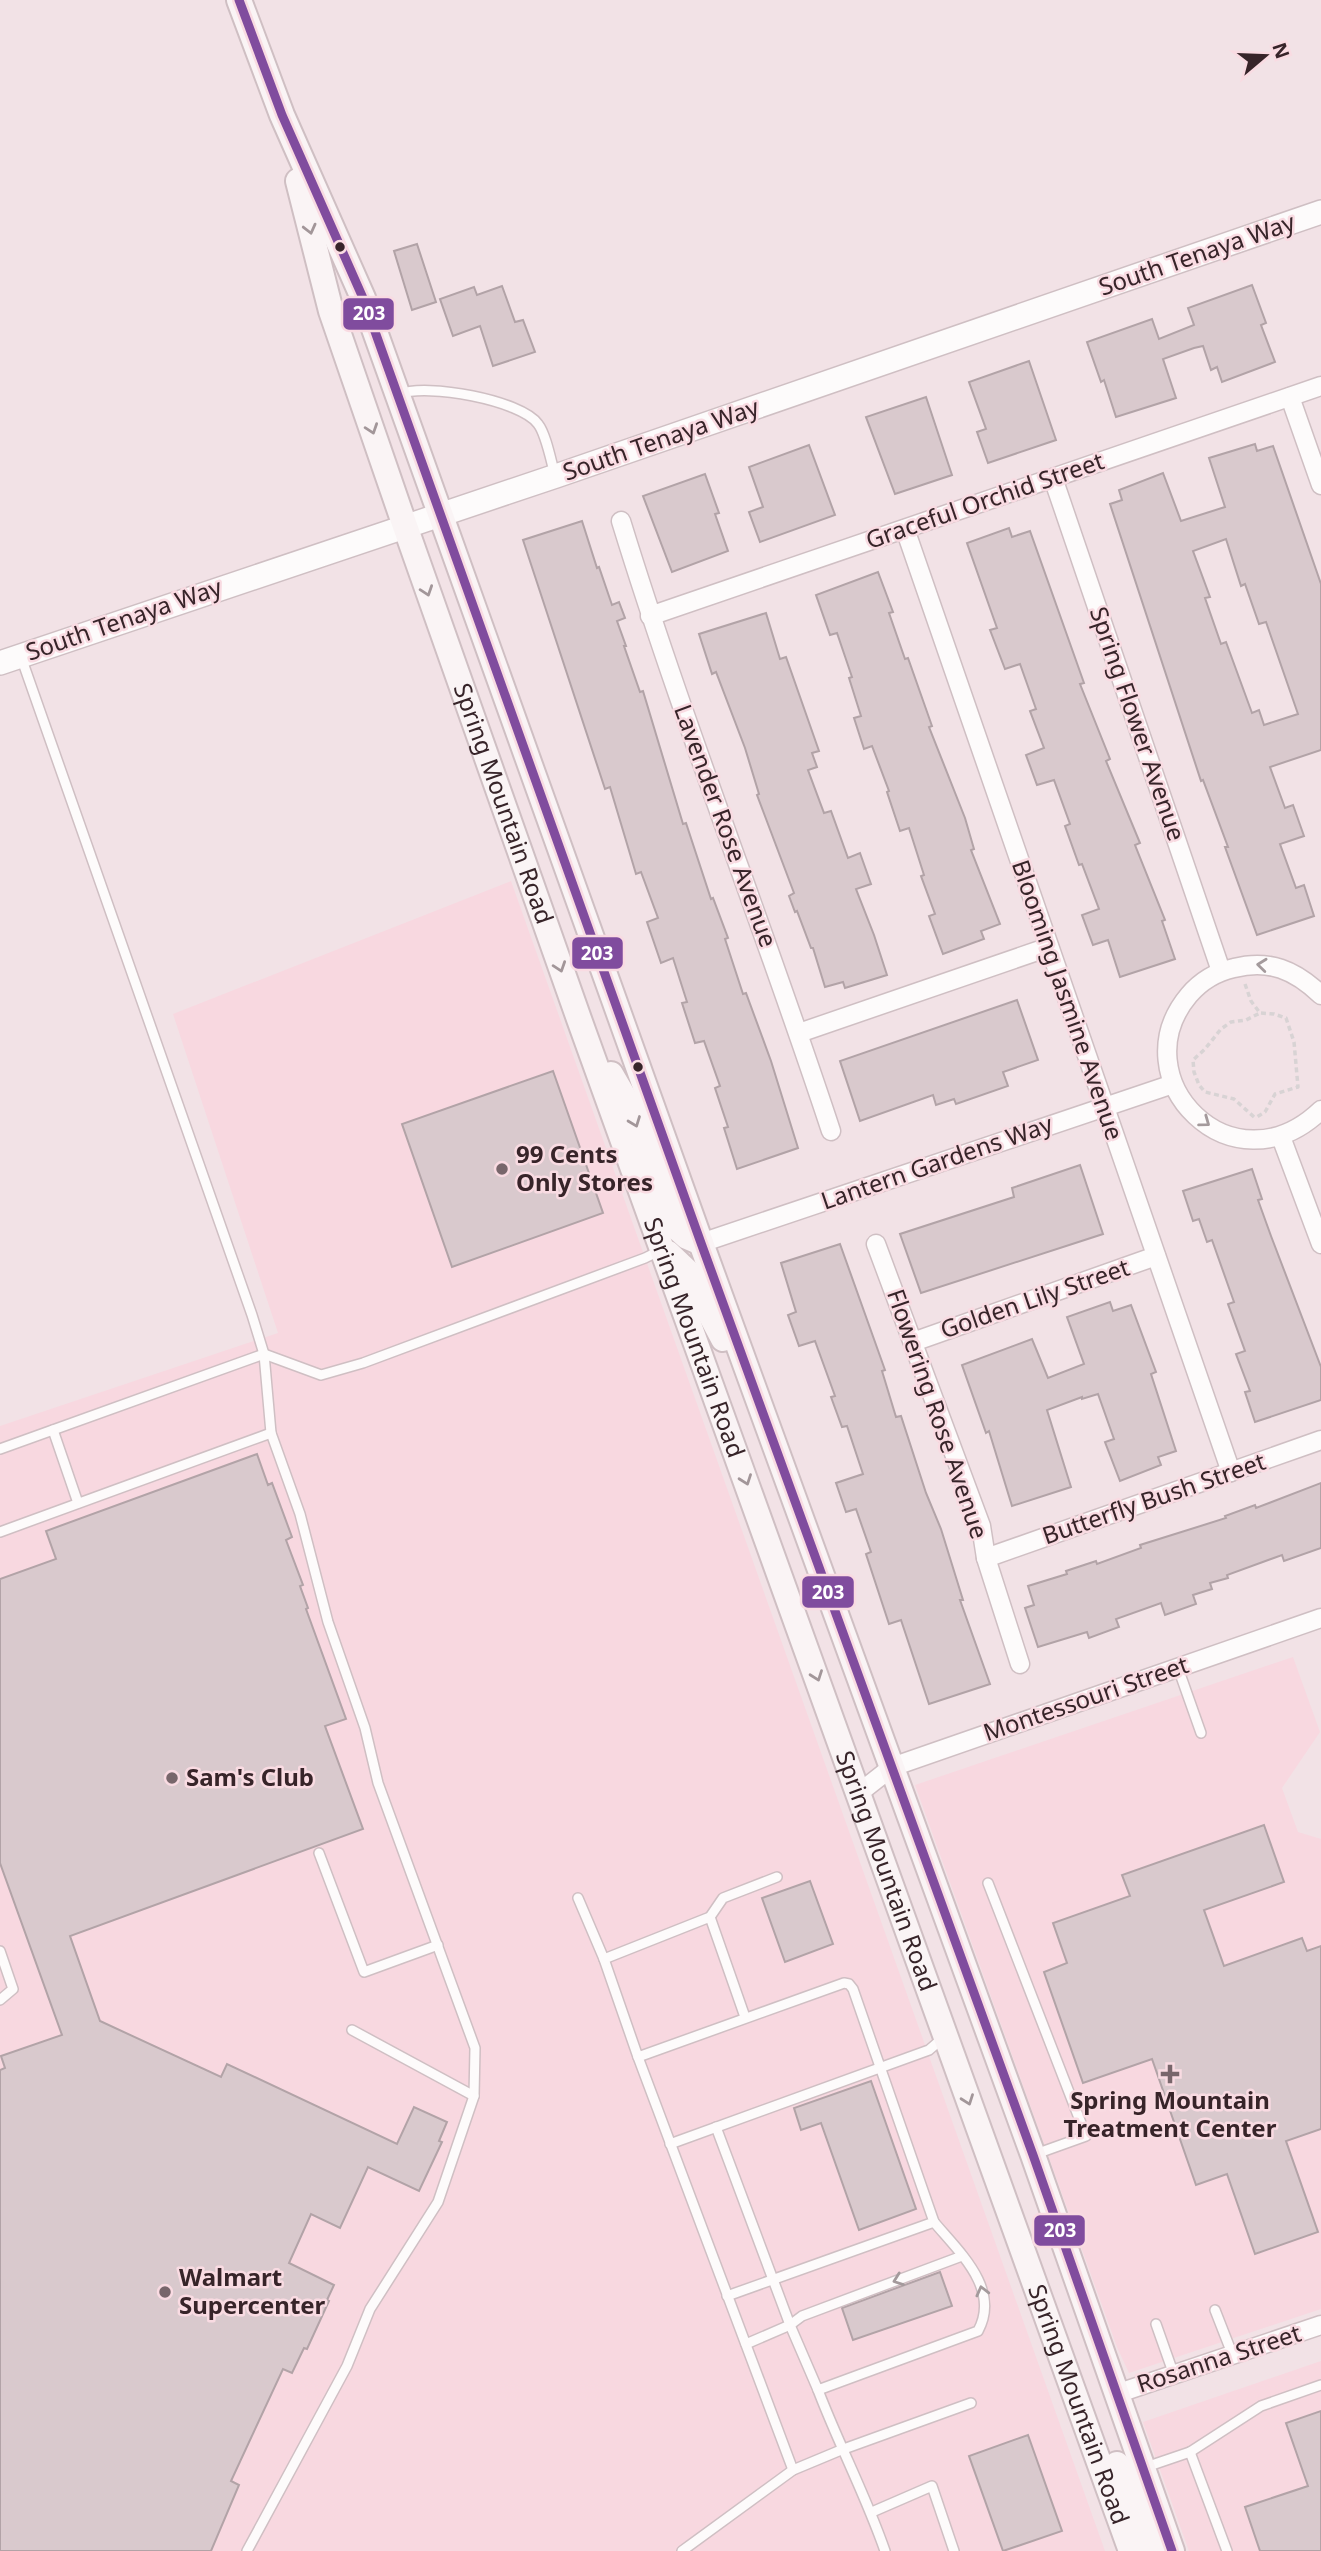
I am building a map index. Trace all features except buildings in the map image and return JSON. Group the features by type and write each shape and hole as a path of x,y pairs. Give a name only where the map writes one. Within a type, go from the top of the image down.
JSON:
{"main road":[{"name":"Spring Mountain Road","path":"239,0 282,115 363,298 701,1243 1033,2155 1172,2551"},
{"name":"Spring Mountain Road","path":"282,115 331,311 405,526 579,1019 1132,2551"},
{"path":"579,1019 629,1105 678,1229 687,1237 701,1243"},
{"path":"662,1249 687,1271 764,1413"},
{"path":"1066,2371 1084,2379 1090,2388 1151,2551"}],"street":[{"name":"South Tenaya Way","path":"10,659 556,476 1321,212"},
{"name":"Graceful Orchid Street","path":"650,616 1321,386"},
{"path":"1290,397 1321,485"},
{"name":"Spring Flower Avenue","path":"1053,478 1221,971"},
{"name":"Lavender Rose Avenue","path":"621,520 650,616 799,1034 831,1132"},
{"name":"Blooming Jasmine Avenue","path":"905,529 1231,1472"},
{"path":"799,1034 1049,947"},
{"path":"1321,995 1305,979 1278,967 1246,965 1221,971 1198,985 1181,1005 1170,1030 1167,1057 1173,1084 1186,1107 1206,1125 1229,1136 1255,1140 1272,1138 1306,1124 1321,1110"},
{"name":"Lantern Gardens Way","path":"701,1243 1173,1084"},
{"path":"1272,1138 1321,1244"},
{"name":"Flowering Rose Avenue","path":"876,1244 981,1526 986,1558 1020,1664"},
{"name":"Golden Lily Street","path":"913,1342 1156,1256"},
{"name":"Butterfly Bush Street","path":"986,1558 1321,1440"},
{"name":"Montessouri Street","path":"859,1793 892,1767 1321,1618"},
{"name":"Rosanna Street","path":"1116,2394 1321,2325"}],"lane":[{"path":"398,395 407,391 439,389 496,402 529,416 539,424 556,476"},
{"path":"10,659 264,1354 271,1433 300,1514 328,1622 365,1728 378,1783 475,2048 474,2096 438,2202 370,2309 347,2366 247,2551"},
{"path":"0,1449 264,1354 321,1375 363,1363 632,1263 662,1249"},
{"path":"53,1430 78,1503"},
{"path":"0,1532 271,1433"},
{"path":"1178,1668 1201,1733"},
{"path":"319,1853 364,1972 438,1945"},
{"path":"604,1959 710,1917 723,1898 777,1877"},
{"path":"988,1883 1086,2136 1033,2155"},
{"path":"578,1898 604,1959 670,2144 793,2470"},
{"path":"710,1917 745,2017"},
{"path":"0,1951 13,1989 0,2000"},
{"path":"638,2057 745,2017 844,1983 849,1984 934,2222 976,2272 984,2297 985,2318 978,2331 818,2390"},
{"path":"352,2030 474,2096"},
{"path":"670,2144 929,2050 945,2036"},
{"path":"716,2127 790,2325 841,2450 872,2512 885,2551"},
{"path":"727,2296 934,2222"},
{"path":"746,2344 790,2325 802,2316 962,2256"},
{"path":"1215,2310 1233,2356"},
{"path":"1156,2324 1174,2375"},
{"path":"1143,2468 1190,2452 1261,2406 1321,2385"},
{"path":"682,2551 793,2470 971,2403"},
{"path":"1190,2452 1227,2551"},
{"path":"872,2512 932,2486 954,2551"}],"path":[{"path":"1246,965 1245,984 1251,1001 1260,1013"},
{"path":"1254,1117 1265,1112 1275,1094 1298,1087 1294,1042 1286,1018 1274,1014 1260,1013 1246,1020 1231,1022 1221,1029 1206,1049 1193,1060 1194,1072 1205,1092 1234,1099 1272,1138"}],"shaded area":[{"path":"511,881 1105,2551 0,2551 0,1426 278,1333 173,1014"},
{"name":"Spring Mountain Treatment Center","path":"1293,1657 1320,1732 1282,1788 1298,1832 1321,1839 1321,2309 1129,2373 1117,2347 915,1785"},
{"path":"1321,2361 1321,2551 1189,2551 1143,2422"}],"transit line":[{"name":"203","path":"239,0 282,115 363,298 701,1243 1033,2155 1172,2551"}],"place":[{"name":"99 Cents Only Stores","path":"502,1169"},
{"name":"Sam's Club","path":"172,1778"},
{"name":"Spring Mountain Treatment Center","path":"1170,2074"},
{"name":"Walmart Supercenter","path":"165,2292"}]}
